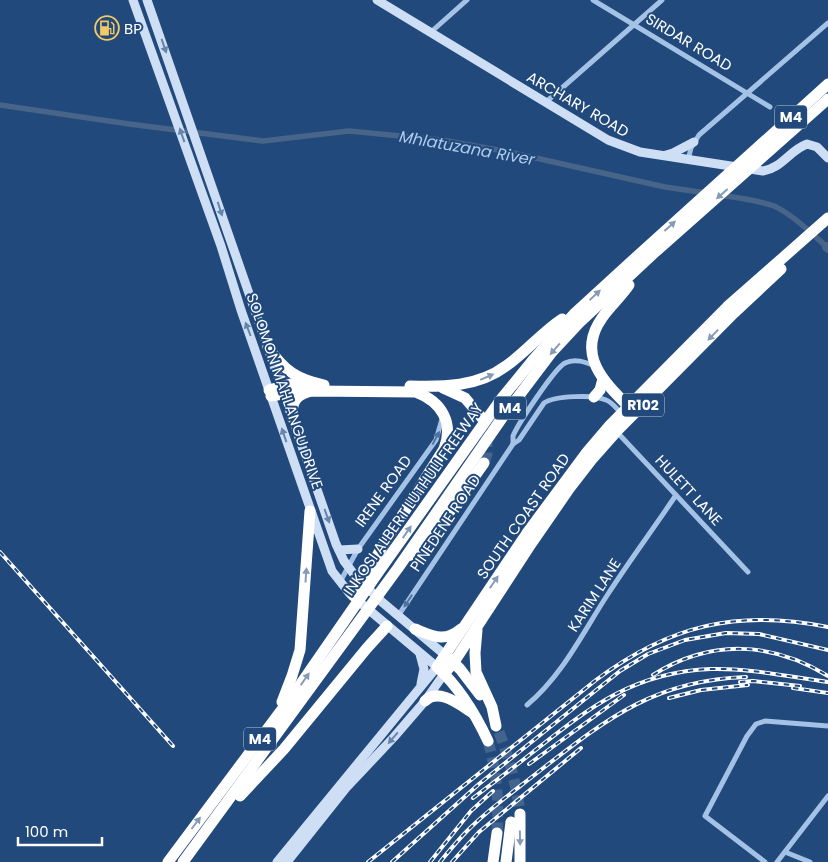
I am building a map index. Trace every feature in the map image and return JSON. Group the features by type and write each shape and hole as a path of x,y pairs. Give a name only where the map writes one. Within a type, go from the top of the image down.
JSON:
{"highway":[{"name":"INKOSI ALBERT LUTHULI FREEWAY","path":"168,862 354,618 398,568 485,442 552,352 637,262 828,84"},
{"name":"INKOSI ALBERT LUTHULI FREEWAY","path":"183,862 354,618 375,569 542,348 576,313 637,262 653,254 828,99"},
{"name":"SOUTH COAST ROAD","path":"440,671 450,659 531,536 590,455 613,428 828,218"},
{"name":"SOUTH COAST ROAD","path":"770,273 828,228"},
{"path":"628,413 594,366 591,351 595,329 600,320 626,289 637,262"},
{"path":"270,393 283,389 324,384 439,387 476,381 507,366 560,320 576,313"},
{"path":"268,348 280,365 293,375 302,380 324,384"},
{"name":"SOUTH COAST ROAD","path":"628,413 642,393 668,373"},
{"path":"594,397 600,390 603,379"},
{"path":"439,387 465,398 482,418"},
{"path":"611,388 628,393 642,393"},
{"path":"283,389 416,392 431,399 443,414 449,432 444,449 375,569"},
{"path":"292,417 294,400 304,393 312,391"},
{"path":"398,568 414,556 450,511 484,463"},
{"path":"273,722 292,676 300,650 310,511"},
{"path":"415,629 434,637 448,637 473,624"},
{"name":"SOLOMON MAHLANGU DRIVE","path":"450,659 472,683 497,729 492,707 476,672 473,624"},
{"path":"202,835 284,749 387,626"},
{"name":"SOLOMON MAHLANGU DRIVE","path":"440,671 468,702 488,741"},
{"path":"421,696 437,695 448,698 474,714"},
{"path":"506,862 515,818 520,862"},
{"path":"493,862 498,833"}],"main road":[{"name":"SOLOMON MAHLANGU DRIVE","path":"133,0 173,109 327,559 340,582 350,594 440,671"},
{"name":"SOLOMON MAHLANGU DRIVE","path":"147,0 339,550 347,566 382,602 450,659"},
{"name":"ARCHARY ROAD","path":"377,0 608,140 625,148 763,171 778,166 807,144 817,147 828,158"},
{"path":"658,155 673,153 694,142"},
{"path":"339,550 358,549"},
{"path":"420,654 424,663 421,696"},
{"name":"SOUTH COAST ROAD","path":"277,862 364,761 394,737 440,671"},
{"name":"SOUTH COAST ROAD","path":"287,862 343,786"}],"street":[{"path":"431,32 467,0"},
{"name":"SIRDAR ROAD","path":"594,0 770,107"},
{"path":"546,102 662,0"},
{"path":"688,160 694,142 699,135 828,23"},
{"name":"PINEDENE ROAD","path":"513,444 513,438 554,373 566,363 580,361 594,366"},
{"path":"540,393 549,400 594,397 609,401 628,413"},
{"name":"PINEDENE ROAD","path":"398,616 513,444 520,440 539,409 549,400"},
{"name":"IRENE ROAD","path":"340,582 347,566 358,549 436,440 442,425 443,414"},
{"name":"HULETT LANE","path":"613,428 748,572"},
{"name":"KARIM LANE","path":"527,705 542,692 562,668 609,592 676,495"},
{"path":"765,862 705,816 752,727 761,721 828,726"},
{"path":"777,862 828,796"},
{"path":"785,852 810,862"}],"waterway":[{"name":"Mhlatuzana River","path":"0,105 263,141 349,131 442,140 509,152 665,187 706,193"},
{"name":"Mhlatuzana River","path":"720,195 774,206 795,219 827,247"}],"tunnel":[{"path":"484,463 487,454 487,434"},
{"path":"499,732 512,772 520,814"},
{"path":"488,741 497,786 497,833"}],"railway":[{"path":"0,552 173,746"},
{"path":"368,862 596,680 623,661 651,646 678,634 734,621 764,620 828,627"},
{"path":"392,862 479,784 620,671 648,654 685,640 726,633 759,634 828,650"},
{"path":"653,675 675,663 696,655 718,650 740,649 763,651 785,656 806,664 828,676"},
{"path":"473,798 574,720 614,695 659,677 684,672 726,669 755,671 828,682"},
{"path":"440,862 468,830 494,806 566,750 613,718 660,694 686,685 746,677"},
{"path":"740,682 753,681 800,686"},
{"path":"669,698 701,690 748,685"},
{"path":"793,688 828,693"},
{"path":"529,764 624,695"},
{"path":"452,862 479,832 581,748"},
{"path":"430,862 471,811 493,791"}],"place":[{"name":"BP","path":"107,28"}]}
